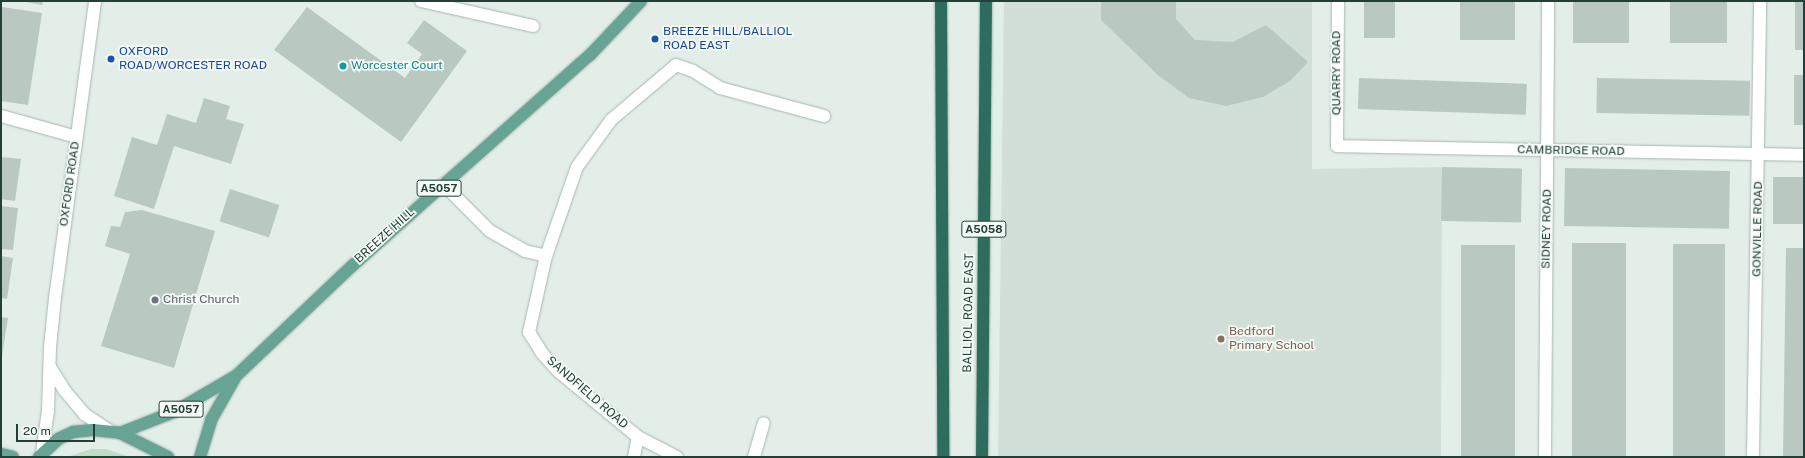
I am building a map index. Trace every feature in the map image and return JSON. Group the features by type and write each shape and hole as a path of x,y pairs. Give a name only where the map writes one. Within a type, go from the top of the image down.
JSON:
{"highway":[{"path":"941,1 943,457"},
{"name":"BALLIOL ROAD EAST","path":"982,457 986,1"}],"main road":[{"name":"BREEZE HILL","path":"116,433 174,412 237,375 288,325 443,184 590,55 641,1"},
{"name":"BREEZE HILL","path":"200,457 211,420 237,375"},
{"path":"41,455 58,439 73,432 93,430 116,433 168,457"},
{"path":"1,454 13,457"}],"street":[{"name":"OXFORD ROAD","path":"41,455 48,417 50,347 55,298 95,1"},
{"path":"422,1 533,26"},
{"name":"QUARRY ROAD","path":"1337,146 1338,1"},
{"name":"SIDNEY ROAD","path":"1545,457 1548,1"},
{"name":"GONVILLE ROAD","path":"1753,457 1760,155 1760,1"},
{"name":"SANDFIELD ROAD","path":"677,457 638,437 558,371 542,353 529,332 546,256 577,167 611,120 676,65 692,71 720,88 824,116"},
{"path":"1,116 76,136"},
{"name":"CAMBRIDGE ROAD","path":"1337,146 1804,155"},
{"path":"443,184 490,231 524,250 546,256"},
{"path":"50,367 65,391 84,414 116,433"},
{"path":"754,457 764,423"},
{"name":"SANDFIELD ROAD","path":"634,457 638,437"}],"shaded area":[{"name":"Bedford Primary School","path":"1004,1 1312,1 1312,169 1442,167 1441,457 998,457"}],"green space":[{"path":"91,449 106,449 130,457 67,457"}],"building":[{"path":"20,1 43,1 42,5"},
{"path":"1101,1 1176,1 1176,19 1195,40 1233,42 1266,25 1308,62 1290,81 1263,97 1226,106 1189,98 1159,76 1101,20"},
{"path":"1364,1 1395,1 1395,38 1364,38"},
{"path":"1460,1 1515,1 1515,40 1460,40"},
{"path":"1573,1 1629,1 1629,43 1573,43"},
{"path":"1670,1 1727,1 1727,43 1670,43"},
{"path":"1795,1 1804,1 1804,50 1795,50"},
{"path":"2,7 42,13 28,105 1,101"},
{"name":"Worcester Court","path":"307,7 405,78 422,54 407,43 424,20 467,51 401,142 274,50"},
{"path":"1794,75 1804,75 1804,125 1794,125"},
{"path":"1359,78 1527,84 1526,115 1358,109"},
{"path":"1597,78 1750,81 1749,116 1596,113"},
{"path":"204,98 230,106 226,119 244,124 231,164 174,146 154,209 114,196 132,137 157,145 167,114 196,123"},
{"path":"1,157 21,159 15,201 1,199"},
{"path":"1442,167 1522,168 1521,222 1441,221"},
{"path":"1565,168 1730,171 1729,229 1564,226"},
{"path":"1773,177 1804,177 1804,224 1773,224"},
{"path":"230,189 279,205 269,237 219,221"},
{"path":"1,206 18,208 13,250 1,249"},
{"name":"Christ Church","path":"142,210 215,231 174,368 101,346 130,254 105,246 111,226 120,227 125,212"},
{"path":"1572,243 1626,243 1626,457 1572,457"},
{"path":"1673,244 1725,244 1725,457 1673,457"},
{"path":"1461,245 1515,245 1515,457 1461,457"},
{"path":"1786,248 1804,248 1804,457 1783,457"},
{"path":"1,256 13,258 7,299 1,298"},
{"path":"1,317 8,318 2,356 1,356"}],"place":[{"name":"BREEZE HILL/BALLIOL ROAD EAST","path":"655,39"},
{"name":"OXFORD ROAD/WORCESTER ROAD","path":"111,59"},
{"name":"Worcester Court","path":"343,66"},
{"name":"Christ Church","path":"155,300"},
{"name":"Bedford Primary School","path":"1221,339"}]}
